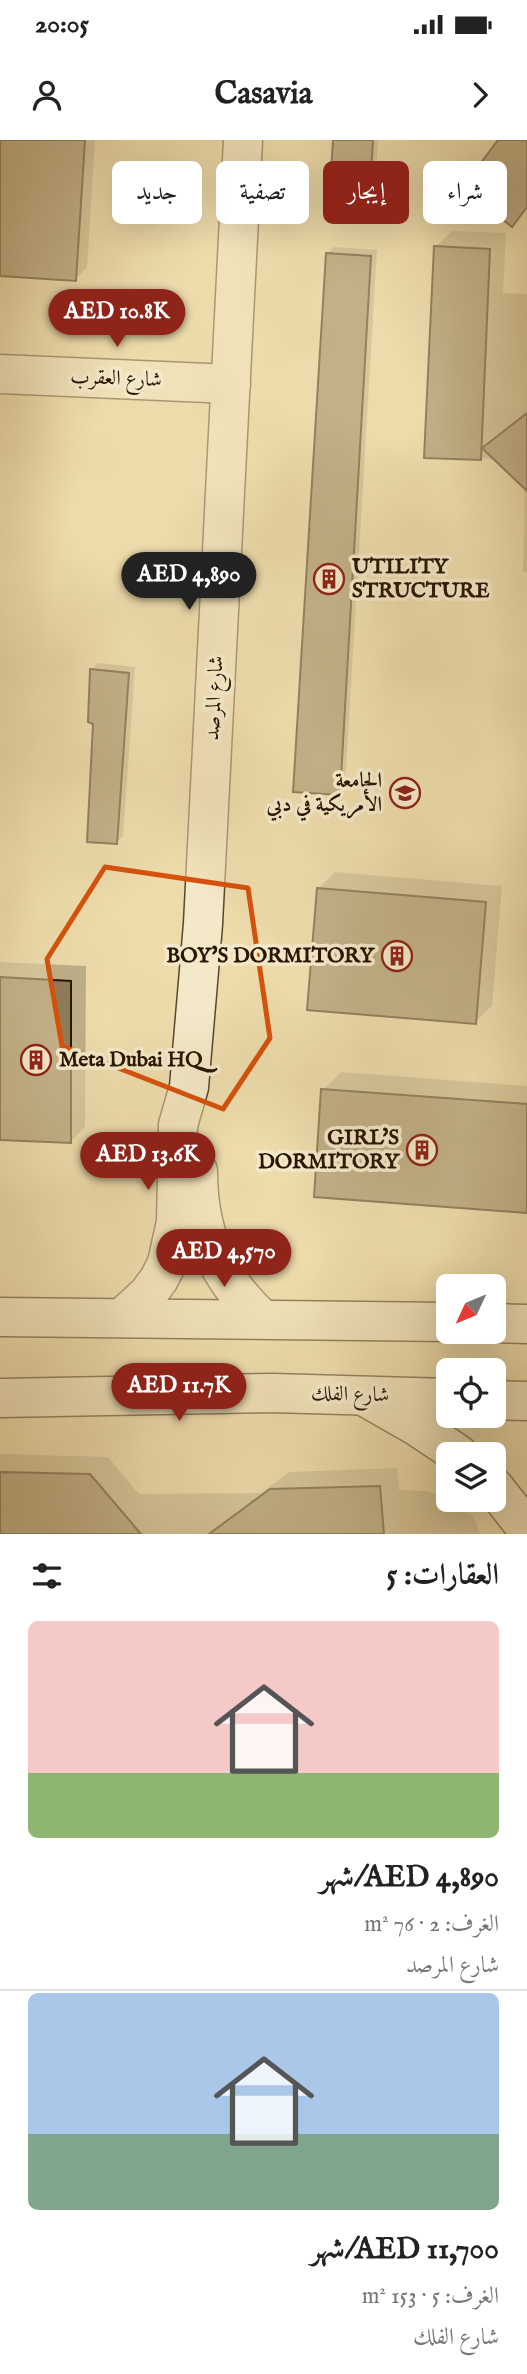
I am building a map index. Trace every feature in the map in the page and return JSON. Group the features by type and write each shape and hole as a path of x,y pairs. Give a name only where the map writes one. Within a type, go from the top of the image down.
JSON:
{"street":[{"name":"شارع المرصد","path":"122,1318 148,1294 167,1263 176,1222 178,1125 189,1087 203,924 243,140"},
{"name":"شارع العقرب","path":"0,374 231,384"},
{"name":"شارع المرصد","path":"189,1087 197,1112 200,1210 206,1237 229,1283 262,1319"},
{"path":"0,1317 436,1322"},
{"path":"506,1323 527,1324"},
{"name":"شارع الفلك","path":"0,1398 171,1394 359,1394 436,1397"},
{"path":"359,1394 440,1442"},
{"path":"506,1400 527,1401"},
{"path":"506,1502 527,1529"}],"highlighted area":[{"path":"105,867 248,888 270,1038 223,1109 62,1046 47,959"}],"building":[{"path":"0,140 85,140 76,281 0,276"},
{"path":"333,140 373,140 372,161 332,161"},
{"path":"498,140 527,140 527,207 512,227 507,223 507,161 482,161"},
{"path":"434,246 490,249 481,460 424,458"},
{"name":"UTILITY STRUCTURE","path":"326,253 371,256 340,795 293,792"},
{"path":"527,413 527,491 482,448"},
{"path":"90,669 129,673 117,844 87,842 93,724 88,722"},
{"name":"BOY'S DORMITORY","path":"317,888 486,902 476,1024 307,1010"},
{"name":"Meta Dubai HQ","path":"0,977 71,981 71,1143 0,1140"},
{"name":"GIRL'S DORMITORY","path":"321,1089 527,1104 527,1213 314,1197"},
{"path":"0,1472 90,1474 141,1534 0,1534"},
{"path":"380,1486 384,1534 209,1534 270,1489"}],"place":[{"name":"UTILITY STRUCTURE","path":"329,579"},
{"name":"الجامعة الأمريكية في دبي","path":"405,793"},
{"name":"BOY'S DORMITORY","path":"397,956"},
{"name":"Meta Dubai HQ","path":"36,1060"},
{"name":"GIRL'S DORMITORY","path":"422,1150"}]}
